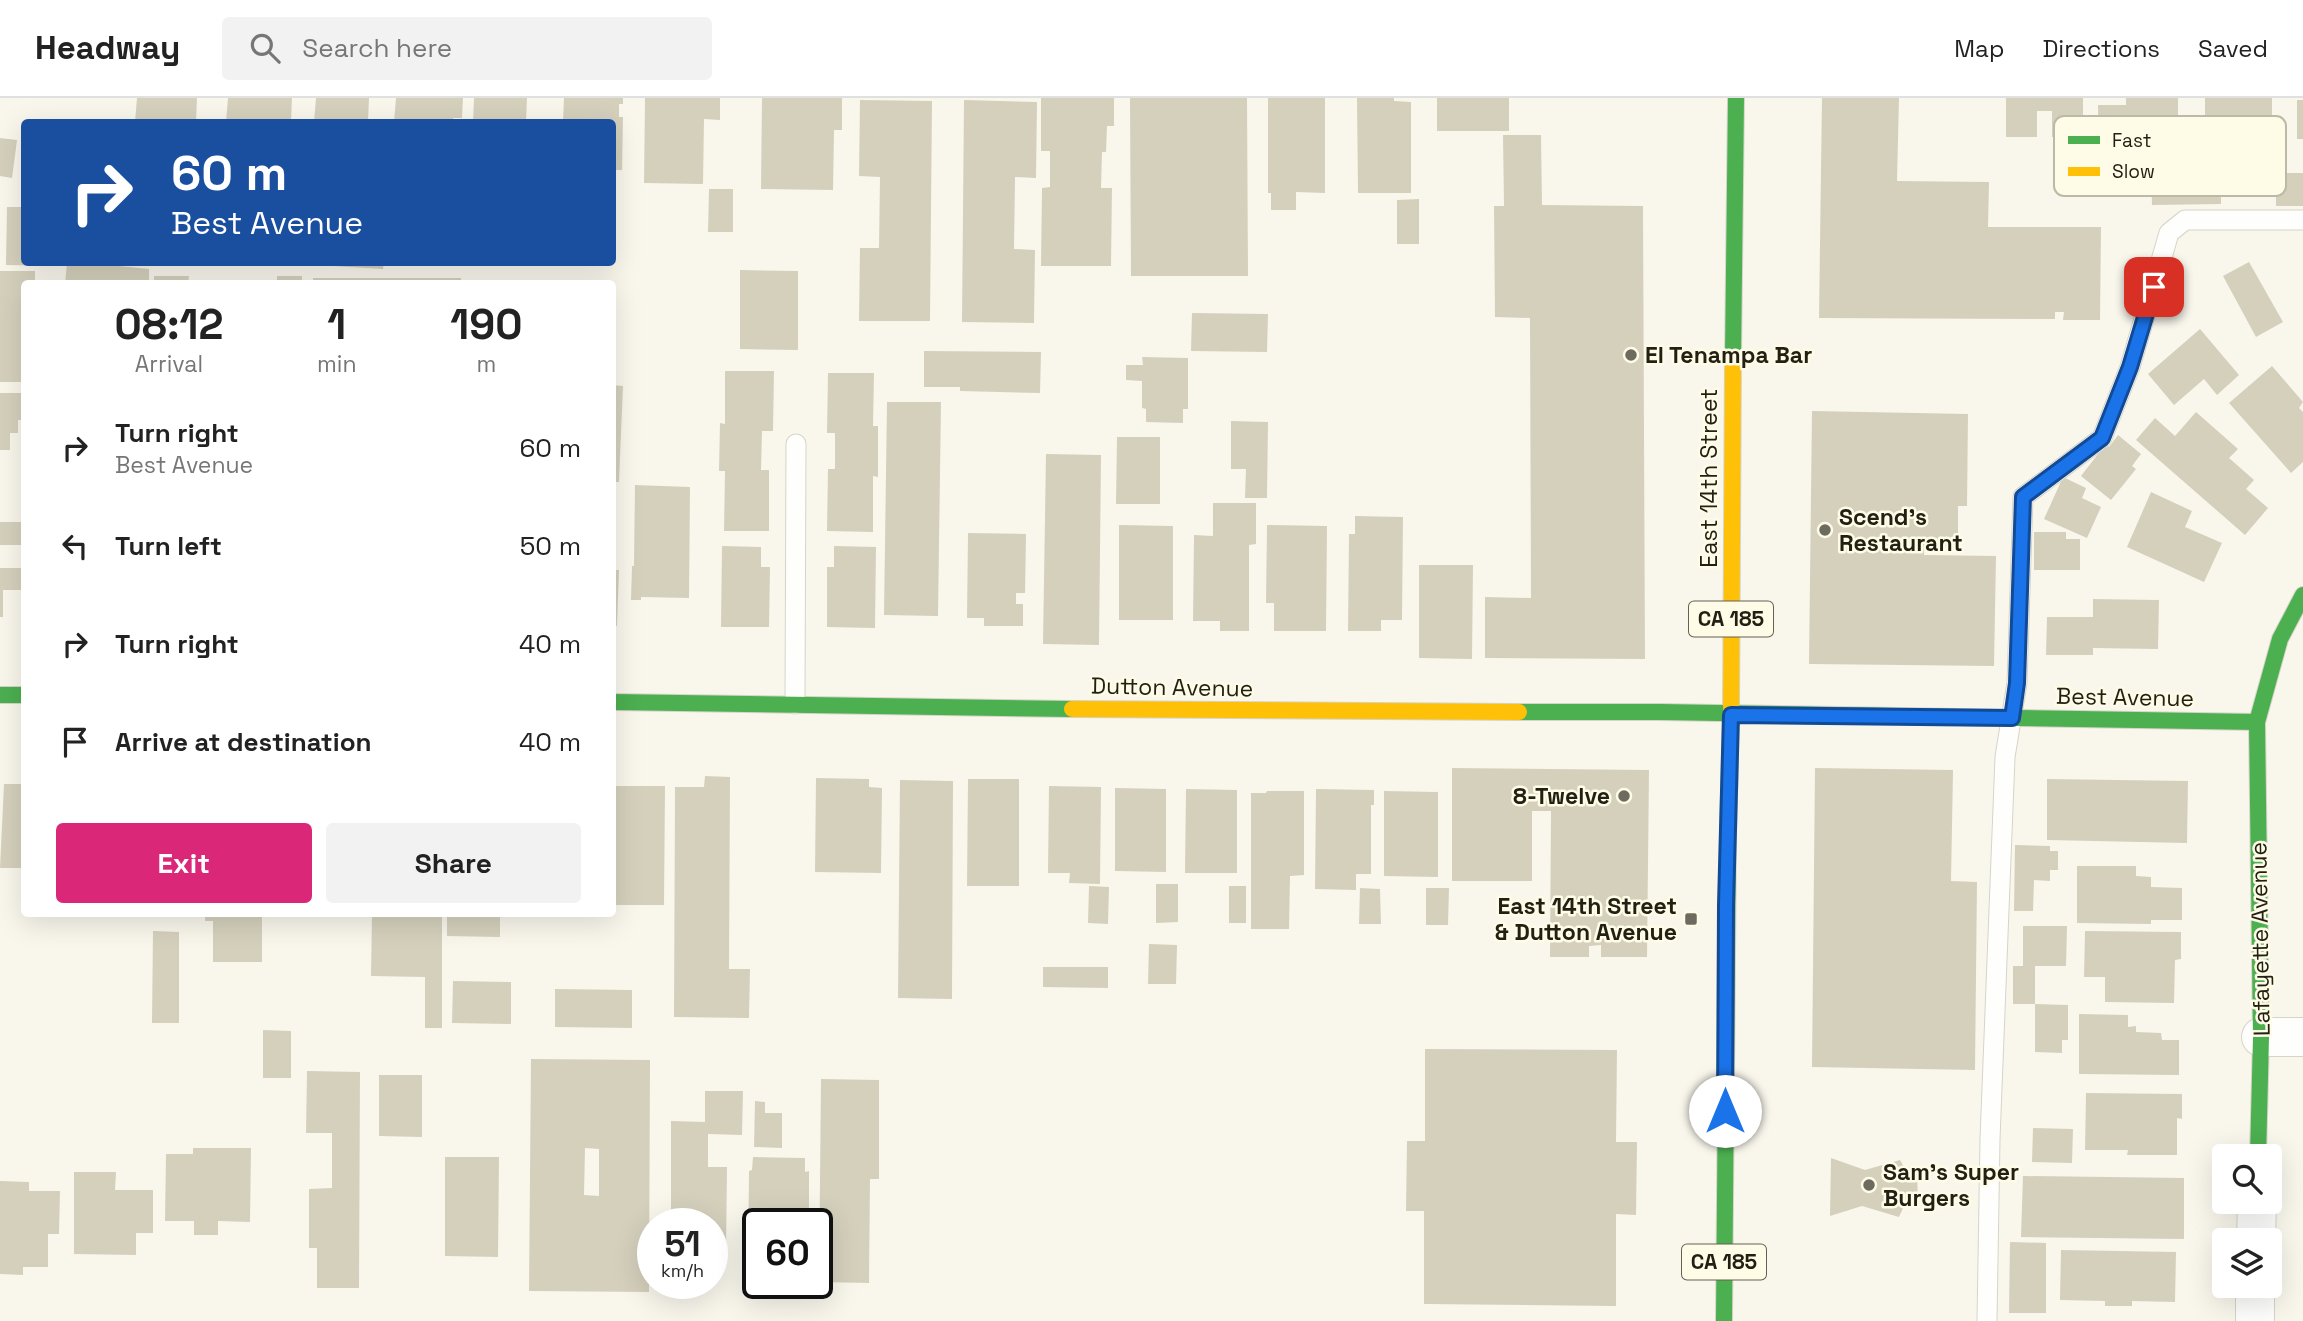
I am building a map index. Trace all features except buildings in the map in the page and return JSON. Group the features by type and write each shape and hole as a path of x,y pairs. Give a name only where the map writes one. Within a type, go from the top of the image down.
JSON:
{"street":[{"name":"East 14th Street","path":"1724,1321 1736,98"},
{"path":"2257,722 2280,639 2303,595"},
{"path":"0,695 21,695"},
{"name":"Dutton Avenue","path":"616,702 1313,712 1660,712 1731,715"},
{"name":"Best Avenue","path":"1731,715 2257,722"},
{"name":"Lafayette Avenue","path":"2257,722 2261,1037 2258,1144"},
{"path":"2261,1037 2303,1037"},
{"path":"2255,1298 2255,1321"}],"lane":[{"path":"1987,1321 1990,1139 2001,867 2006,758 2017,683 2023,497 2102,438 2130,367 2169,233 2185,220 2303,220"},
{"path":"796,444 796,704"}],"traffic: fast":[{"path":"1733,358 1736,98"},
{"path":"2258,1144 2261,1037 2257,722 2280,639 2303,595"},
{"path":"0,695 21,695"},
{"path":"616,702 1072,709"},
{"path":"1519,712 2257,722"},
{"path":"1724,1321 1728,835"}],"traffic: slow":[{"path":"1728,835 1733,358"},
{"path":"1072,709 1519,712"}],"place":[{"name":"El Tenampa Bar","path":"1631,355"},
{"name":"Scend's Restaurant","path":"1825,530"},
{"name":"8-Twelve","path":"1624,796"},
{"name":"East 14th Street & Dutton Avenue","path":"1691,919"},
{"name":"Sam's Super Burgers","path":"1869,1185"}],"route":[{"path":"1725,1111 1726,905 1731,715 2012,718 2017,683 2023,497 2102,438 2130,367 2154,287"}]}
